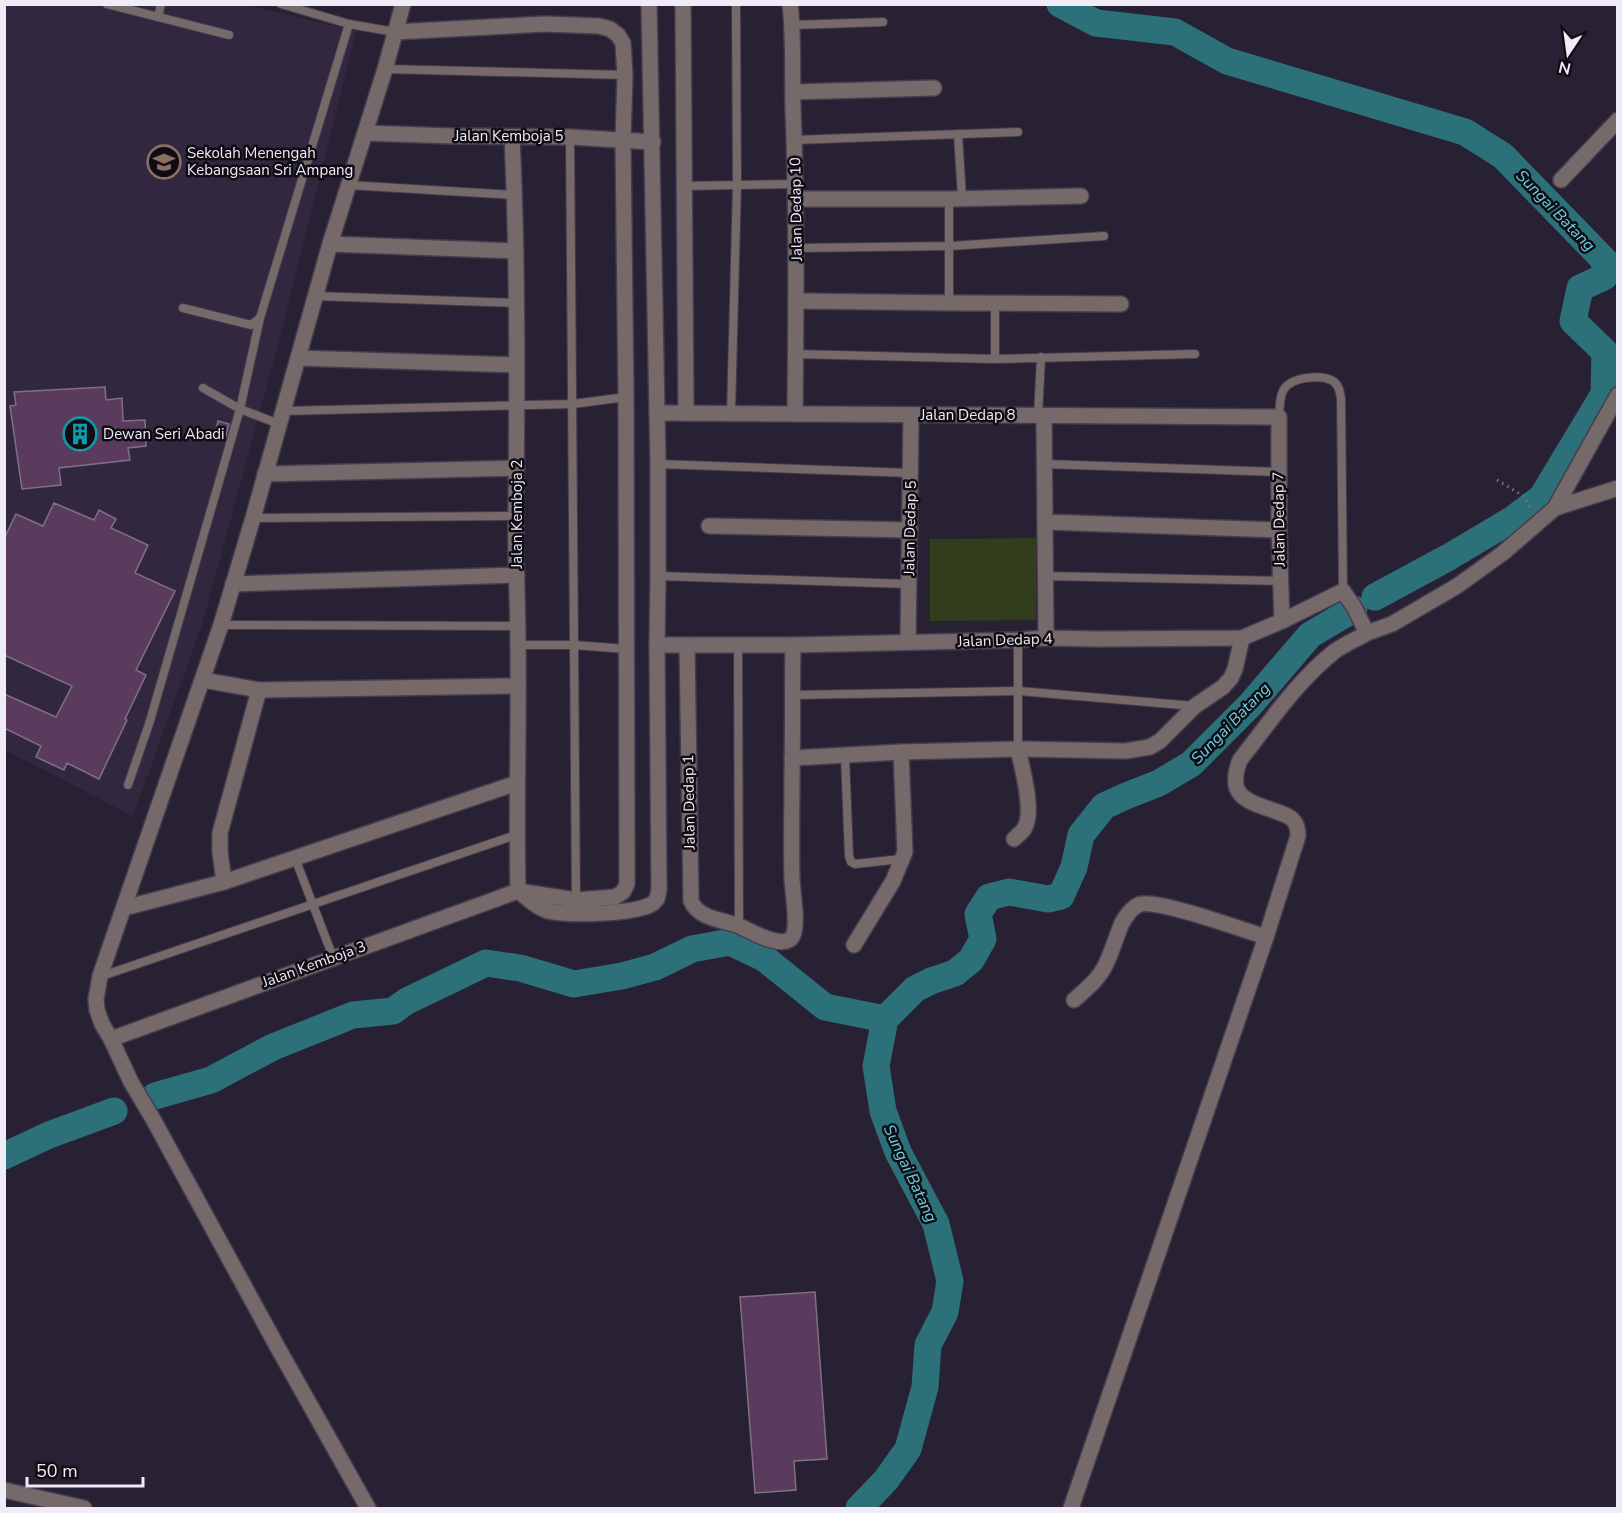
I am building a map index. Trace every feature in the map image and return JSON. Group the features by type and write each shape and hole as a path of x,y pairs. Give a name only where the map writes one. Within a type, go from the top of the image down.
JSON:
{"street":[{"path":"368,1509 153,1119 130,1082 102,1024 96,999 100,976 203,680 254,518 314,296 403,4"},
{"path":"518,891 548,911 578,914 623,911 649,906 657,899 659,890 658,464 649,4"},
{"path":"683,4 686,413"},
{"name":"Jalan Dedap 10","path":"790,4 793,25 797,248 795,414"},
{"path":"395,32 545,24 599,26 610,29 618,35 623,44 625,75 623,140 627,884 623,891 615,897 576,900 518,891"},
{"path":"793,92 934,88"},
{"path":"1561,180 1617,120"},
{"name":"Jalan Kemboja 5","path":"365,133 422,136 570,136 653,142"},
{"name":"Jalan Kemboja 2","path":"512,137 516,251 518,626 516,835 518,891"},
{"path":"796,199 1081,196"},
{"path":"330,244 516,251"},
{"path":"796,301 1120,304"},
{"path":"298,358 516,365"},
{"path":"1071,1509 1266,937 1298,836 1298,827 1293,819 1285,814 1246,801 1240,794 1236,785 1240,760 1300,684 1337,650 1367,633 1392,624 1457,586 1503,553 1555,508 1617,395"},
{"name":"Jalan Dedap 8","path":"657,413 1280,417"},
{"name":"Jalan Dedap 5","path":"908,642 911,415"},
{"path":"1041,416 1045,465 1046,638"},
{"name":"Jalan Dedap 7","path":"1280,417 1279,530 1282,621"},
{"path":"265,474 517,468"},
{"path":"1555,508 1617,488"},
{"path":"1045,522 1279,530"},
{"path":"709,526 910,530"},
{"path":"233,584 517,575"},
{"path":"1344,591 1367,633"},
{"name":"Jalan Dedap 4","path":"657,645 793,645 1046,638 1242,638 1344,591"},
{"path":"793,645 792,759 901,752 1018,749 1126,751 1150,747 1160,741 1195,706 1223,687 1231,678 1242,638"},
{"name":"Jalan Dedap 1","path":"687,645 691,901 693,908 700,914 779,941 790,940 794,932 795,920 792,878 792,759"},
{"path":"203,680 259,690 518,686"},
{"path":"224,882 220,833 259,690"},
{"path":"1014,839 1024,829 1029,816 1018,749"},
{"path":"854,945 893,881 903,859 906,846 901,752"},
{"path":"124,908 224,882 518,783"},
{"name":"Jalan Kemboja 3","path":"111,1039 518,891"},
{"path":"1074,1000 1100,974 1123,921 1140,904 1152,904 1178,910 1266,937"},
{"path":"4,1490 84,1509"}],"lane":[{"path":"107,4 229,35"},
{"path":"158,17 161,4"},
{"path":"280,4 350,24 395,32"},
{"path":"731,414 737,185 736,4"},
{"path":"793,25 883,22"},
{"path":"128,785 150,721 240,410 260,318 350,24"},
{"path":"385,69 625,75"},
{"path":"794,140 1018,132"},
{"path":"949,302 950,246 956,199 958,134"},
{"path":"570,136 576,900"},
{"path":"684,186 795,184"},
{"path":"348,185 515,195"},
{"path":"797,248 950,246 1104,236"},
{"path":"314,296 516,303"},
{"path":"995,304 995,359"},
{"path":"183,308 251,325 260,318"},
{"path":"795,354 995,359 1195,354"},
{"path":"1041,357 1041,416"},
{"path":"1280,417 1282,393 1294,380 1322,379 1332,381 1338,388 1341,398 1344,591"},
{"path":"203,388 240,410 280,418 573,404 626,397"},
{"path":"658,464 910,473"},
{"path":"1045,465 1279,472"},
{"path":"254,518 516,516"},
{"path":"658,576 909,584"},
{"path":"1046,576 1280,581"},
{"path":"220,625 518,626"},
{"path":"1018,640 1018,749"},
{"path":"738,644 739,926"},
{"path":"518,645 573,645 627,649"},
{"path":"791,695 1018,691 1195,706"},
{"path":"845,756 851,862 855,864 903,859"},
{"path":"100,976 516,835"},
{"path":"296,858 333,957"}],"path":[{"path":"1497,480 1525,497 1533,515"}],"shaded area":[{"path":"4,5 246,5 356,31 282,330 202,625 133,816 5,750"}],"green space":[{"path":"1036,538 1036,620 930,621 930,539"}],"building":[{"name":"Dewan Seri Abadi","path":"105,387 106,400 122,398 123,421 145,420 146,446 128,448 130,460 59,468 61,485 22,489 10,406 16,405 14,392"},
{"path":"218,421 229,424 226,436 215,434"},
{"path":"54,503 94,520 99,510 116,519 111,528 148,545 135,573 175,591 136,670 146,675 99,779 67,763 64,770 36,757 41,746 4,728 4,694 56,717 72,686 4,655 4,539 16,514 43,526"},
{"path":"815,1292 827,1459 794,1461 796,1490 755,1493 740,1297"}],"waterway":[{"name":"Sungai Batang","path":"1060,4 1096,23 1175,32 1227,61 1465,132 1503,156 1605,261 1604,277 1580,288 1573,321 1605,352 1604,394 1542,497 1513,519 1375,597"},
{"name":"Sungai Batang","path":"859,1508 886,1480 908,1449 925,1387 928,1345 945,1312 950,1281 936,1224 898,1152 883,1111 876,1066 885,1019 915,989 955,973 971,960 983,939 978,914 989,897 1009,892 1048,899 1061,896 1074,867 1081,835 1104,806 1159,783 1191,764 1250,705 1310,635 1354,609"},
{"path":"155,1096 211,1080 273,1047 353,1015 393,1011 407,1001 486,963 520,968 574,984 622,976 655,967 692,949 730,942 764,958 825,1007 885,1019"},
{"path":"4,1156 49,1135 114,1111"}],"place":[{"name":"Sekolah Menengah Kebangsaan Sri Ampang","path":"164,162"},
{"name":"Dewan Seri Abadi","path":"80,434"}]}
